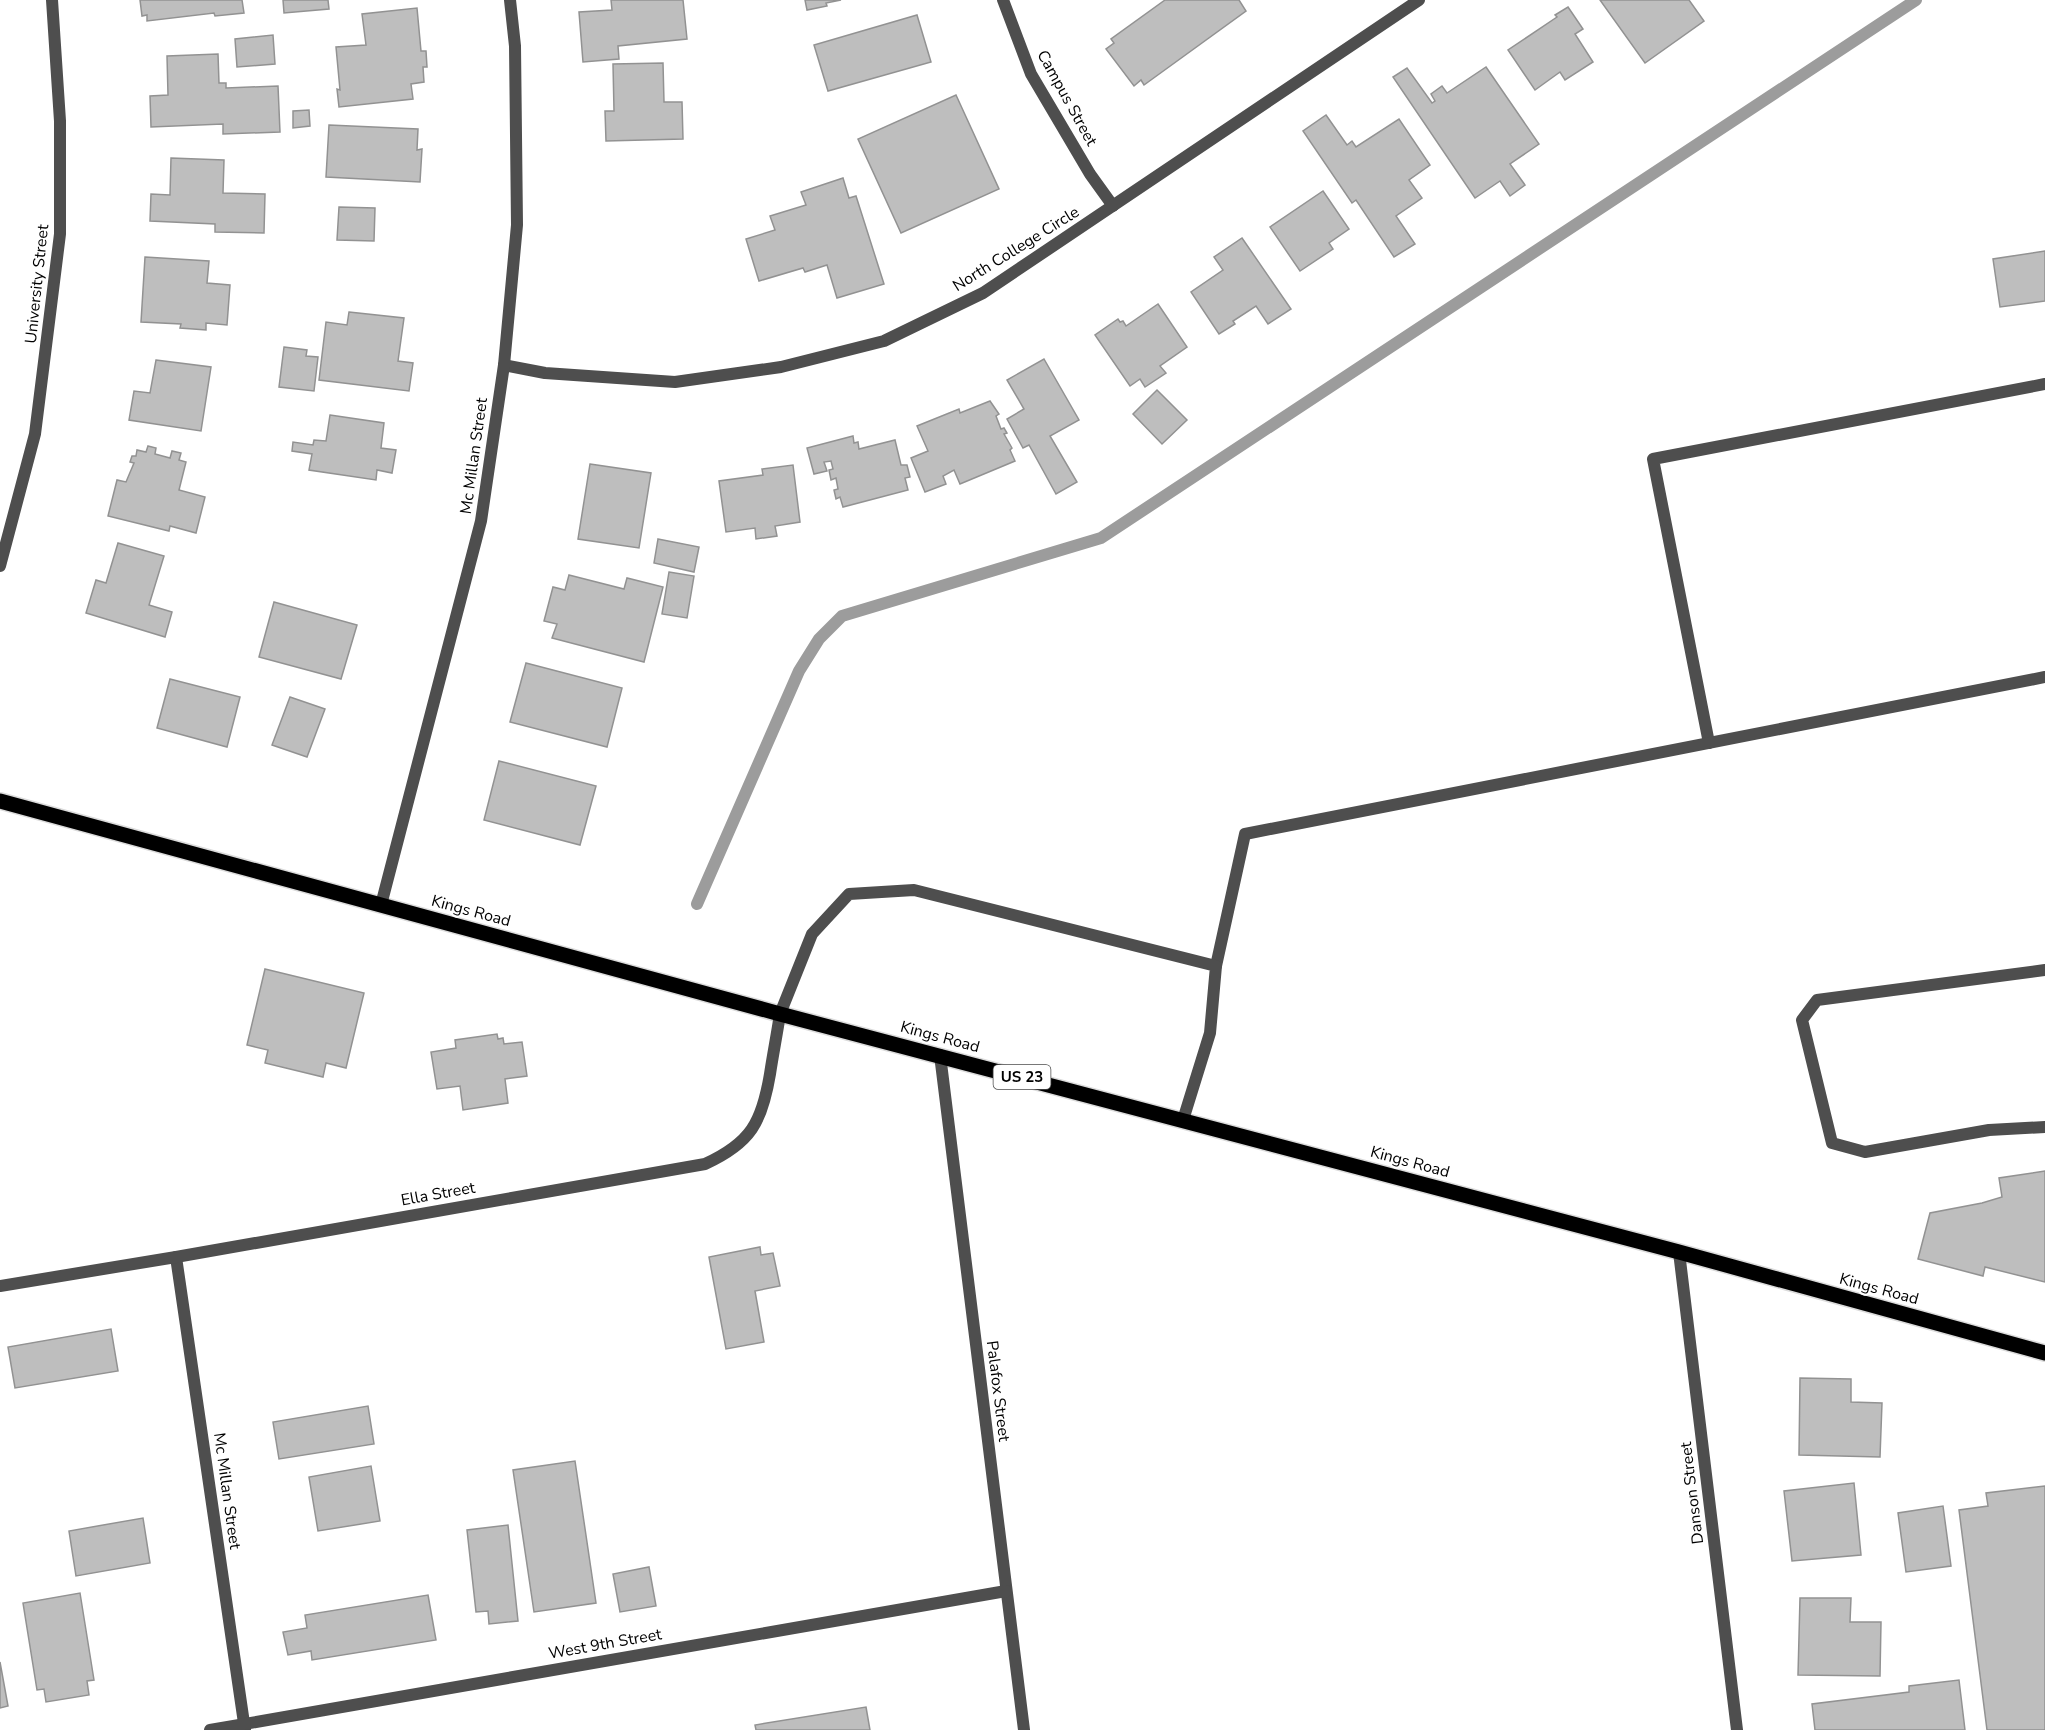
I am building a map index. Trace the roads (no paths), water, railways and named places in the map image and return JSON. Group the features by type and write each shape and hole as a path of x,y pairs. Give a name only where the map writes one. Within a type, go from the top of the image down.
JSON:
{"main road":[{"name":"Kings Road","path":"0,801 780,1014 1679,1252 2045,1353"}],"street":[{"name":"University Street","path":"0,566 35,434 60,234 60,121 52,0"},
{"name":"Mc Millan Street","path":"381,905 481,521 504,365 517,225 515,46 510,0"},
{"name":"Campus Street","path":"1003,0 1031,74 1090,174 1113,207"},
{"name":"North College Circle","path":"504,365 545,373 675,382 781,367 884,341 983,293 1419,0"},
{"path":"1709,743 1653,459 2045,384"},
{"path":"1183,1120 1210,1033 1216,966 1245,834 2045,677"},
{"name":"Ella Street","path":"0,1286 705,1164 726,1155 743,1140 758,1121 765,1101 780,1014 812,934 849,894 914,890 1216,966"},
{"path":"2045,970 1817,1000 1802,1020 1832,1143 1864,1152 1989,1130 2045,1127"},
{"name":"Palafox Street","path":"940,1055 1024,1730"},
{"name":"Danson Street","path":"1679,1252 1737,1730"},
{"name":"Mc Millan Street","path":"176,1257 244,1727"},
{"name":"West 9th Street","path":"210,1730 244,1727 1006,1591"}],"waterway":[{"path":"697,904 799,671 819,639 842,616 1101,538 1916,0"}]}
